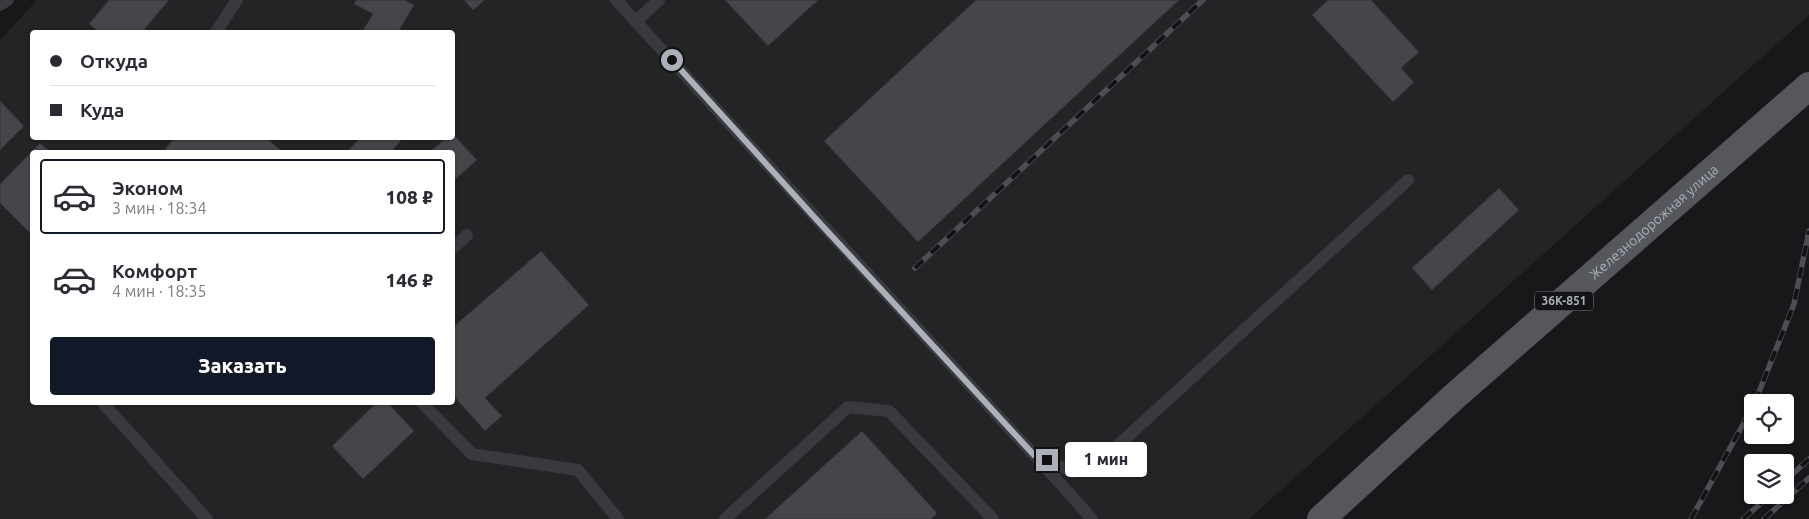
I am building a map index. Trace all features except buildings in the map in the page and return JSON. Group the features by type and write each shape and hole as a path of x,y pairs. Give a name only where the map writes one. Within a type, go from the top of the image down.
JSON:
{"main road":[{"name":"Железнодорожная улица","path":"1321,519 1456,395 1809,86"}],"lane":[{"path":"0,5 8,0"},
{"path":"217,30 237,0"},
{"path":"616,0 1092,519"},
{"path":"636,21 659,0"},
{"path":"1034,455 1073,472 1114,449 1408,180"},
{"path":"455,246 466,235"},
{"path":"105,405 207,519"},
{"path":"424,405 472,454 578,470 618,519"},
{"path":"725,519 848,407 889,411 993,519"}],"shaded area":[{"path":"37,0 1809,0 1809,15 1249,519 0,519 0,40"}],"railway":[{"path":"915,268 1203,0"},
{"path":"1758,394 1794,304 1809,231"},
{"path":"1691,519 1744,423"},
{"path":"1794,473 1809,459"},
{"path":"1764,519 1809,478"},
{"path":"1743,519 1760,504"}],"route":[{"path":"672,60 1034,455 1047,460"}]}
